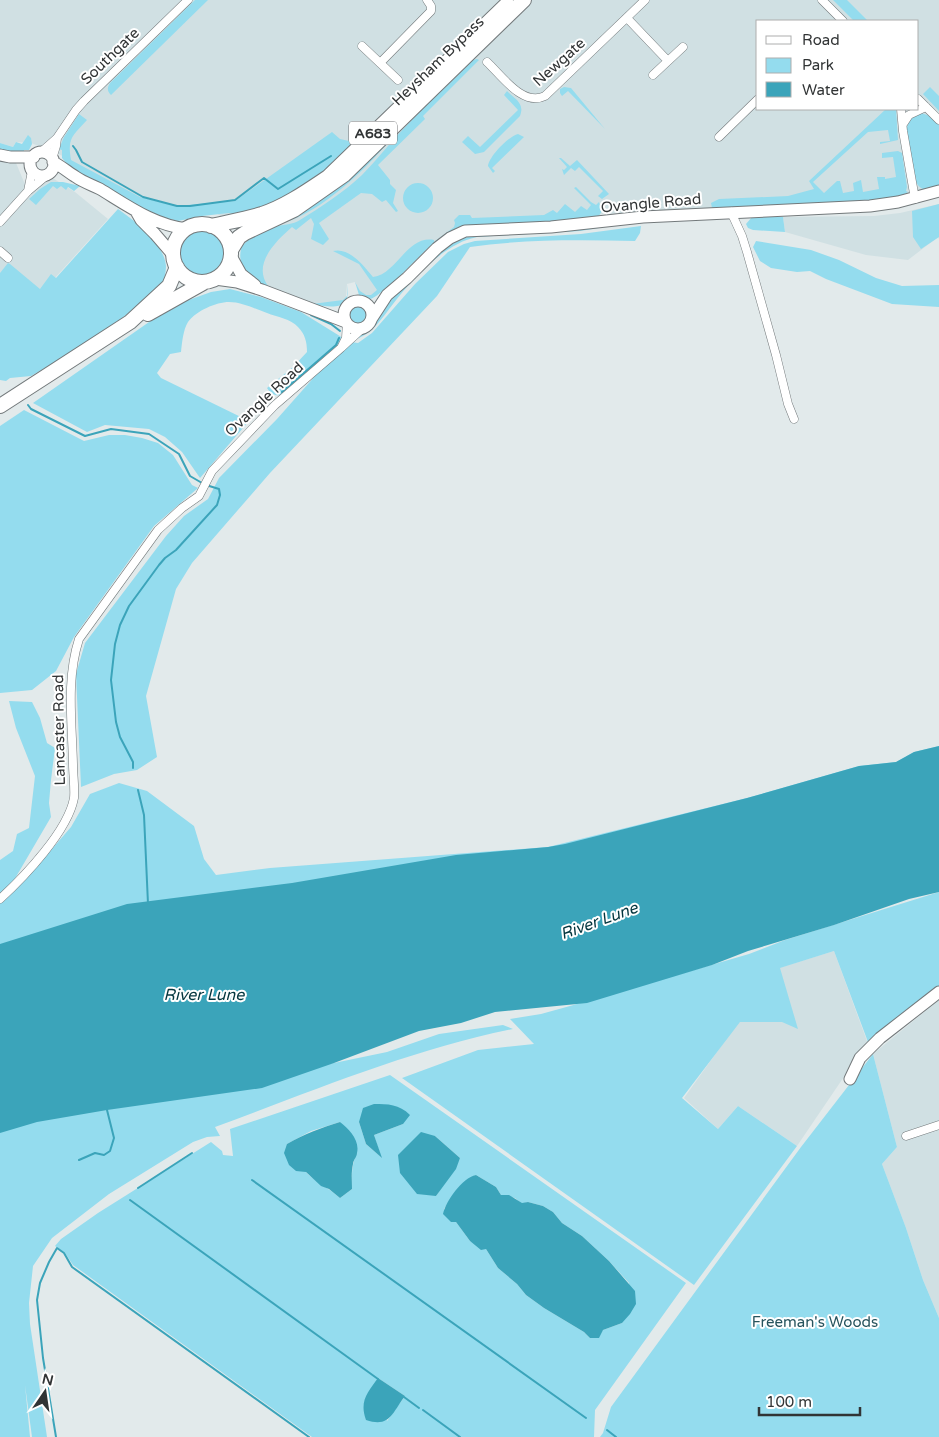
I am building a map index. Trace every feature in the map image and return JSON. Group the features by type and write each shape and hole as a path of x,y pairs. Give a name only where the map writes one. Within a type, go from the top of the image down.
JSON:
{"highway":[{"name":"Heysham Bypass","path":"211,226 251,217 274,209 296,198 328,177 511,0"},
{"name":"Heysham Bypass","path":"231,253 239,237 294,210 344,175 524,0"},
{"name":"A683","path":"130,322 169,286 175,262 176,241 187,229 195,225 211,226"},
{"path":"211,226 225,235 231,253"},
{"name":"A683","path":"0,406 130,322 226,270 231,253"},
{"path":"175,262 189,278 210,280"}],"main road":[{"path":"5,156 34,162 47,154 76,177 98,188 137,213 148,216 165,225 187,229"},
{"path":"47,175 53,168 53,160"},
{"path":"34,162 38,175 76,177"},
{"name":"Ovangle Road","path":"368,323 387,295 444,242 465,231 551,227 643,217 860,206 915,199 939,191"},
{"path":"137,213 175,262"},
{"path":"231,253 241,274 262,290"},
{"path":"210,280 237,282 262,290 346,322 353,328 368,323 370,307 364,302 355,302 348,306 331,310 310,307"},
{"name":"Ovangle Road","path":"364,302 375,301 387,295"},
{"path":"346,322 344,314 348,306"},
{"path":"850,1079 860,1058 880,1038 939,992"}],"street":[{"name":"Southgate","path":"34,162 57,138 84,100 188,0"},
{"path":"380,62 431,11 431,6 427,0"},
{"name":"Newgate","path":"487,62 523,96 532,99 542,98 645,0"},
{"path":"822,0 840,20"},
{"path":"628,18 668,61"},
{"path":"362,46 398,80"},
{"path":"654,75 683,47"},
{"path":"919,99 939,120"},
{"path":"719,137 756,101"},
{"path":"903,124 909,115 926,107"},
{"path":"901,110 915,199"},
{"name":"Southgate","path":"53,160 57,138"},
{"path":"28,191 34,162"},
{"path":"0,222 28,191 47,175"},
{"path":"731,212 747,252 788,404 794,419"},
{"path":"0,251 8,258"},
{"path":"341,348 347,334 346,322"},
{"name":"Ovangle Road","path":"202,492 210,474 275,405 368,323"},
{"name":"Lancaster Road","path":"0,899 48,848 62,826 74,798 71,679 73,658 79,639 158,530 202,492"},
{"path":"906,1136 939,1125"}],"shaded area":[{"path":"0,0 939,0 939,189 906,199 601,214 598,217 462,226 455,228 439,240 391,284 370,298 360,293 355,282 347,284 346,297 341,303 312,304 268,286 240,261 242,245 249,239 209,207 169,217 57,153 31,143 16,142 13,147 0,143"},
{"path":"0,159 16,163 24,182 33,188 51,177 75,192 108,219 36,299 0,290"},
{"path":"939,204 939,239 938,237 908,260 866,255 785,232 783,217 874,216 900,213"},
{"path":"834,951 868,1044 797,1146 738,1106 718,1129 684,1098 737,1024 740,1022 782,1022 779,968"},
{"path":"939,1000 939,1318 923,1280 882,1164 897,1147 873,1054"}],"green space":[{"path":"195,0 208,0 111,95 108,89 110,83"},
{"path":"833,0 847,0 867,20 853,20"},
{"path":"473,60 479,60 423,116 425,119 378,165 396,190 393,203 398,211 396,212 386,200 382,202 372,194 361,193 319,223 329,239 323,245 311,239 314,224 311,218 296,230 292,227 268,253 263,269 264,278 268,286 310,303 280,293 254,280 243,268 240,259 243,246 246,242 267,230 297,222 348,187 362,175 408,124"},
{"path":"564,87 571,88 605,129 568,91 562,96 560,89"},
{"path":"930,87 939,96 939,111 923,94"},
{"path":"507,91 520,104 520,116 484,152 475,154 462,142 468,136 480,147 518,110 504,95"},
{"path":"885,110 896,110 898,140 880,144 880,142 890,141 888,130 868,132 813,182 824,193 837,181 840,181 843,193 854,191 853,183 861,180 863,192 879,189 877,177 885,177 885,179 896,177 893,157 882,158 882,153 898,151 902,153 906,191 908,192 900,197 879,200 712,208 711,203 719,199 788,196 814,189 809,181"},
{"path":"921,113 930,116 939,125 939,186 926,189 921,188 916,182 906,130 910,118"},
{"path":"79,114 87,120 72,137 70,146 71,160 140,197 175,206 235,201 332,132 340,139 349,141 351,147 323,173 277,204 237,215 229,213 178,221 143,210 66,165 62,158 62,150 59,149 64,137"},
{"path":"399,129 361,172 345,186 313,209 279,224"},
{"path":"518,134 524,137 492,168 495,171 493,173 488,166 492,157 505,142"},
{"path":"28,135 31,138 32,144 29,150 24,150 24,153 0,150 0,143 13,147 16,142 22,144"},
{"path":"559,158 570,166 577,160 609,194 602,199 598,196 603,191 579,167 575,171 571,168 564,175 562,169 564,170 567,167"},
{"path":"51,182 63,182 80,186 74,191 68,187 66,190 61,186 57,189 53,186 36,205 29,199"},
{"path":"418,183 424,184 432,192 432,204 424,212 418,213 412,212 404,204 403,198 404,192 412,184"},
{"path":"576,187 591,202 596,205 599,202 602,211 598,217 555,222 462,226 451,231 430,246 383,291 370,299 359,295 355,282 360,291 366,295 371,295 377,290 359,264 333,251 339,250 350,254 373,277 389,269 416,243 425,240 434,240 434,242 454,227 454,220 459,215 470,215 472,218 544,215 553,210 557,213 565,204 575,212 581,206 587,210 591,205 574,188"},
{"path":"939,204 939,237 921,249 913,237 912,211"},
{"path":"118,209 148,233 160,249 166,266 162,286 122,318 57,361 31,376 10,378 6,381 0,380 0,273 8,263 40,289 51,274 56,278"},
{"path":"752,217 783,217 785,232 748,228 746,224"},
{"path":"641,226 640,233 635,241 532,241 470,247 437,296 270,473 192,563 176,589 146,696 157,757 137,770 114,774 81,787 76,674 85,643 166,536 184,516 208,499 219,478 277,419 316,375 351,342 358,343 372,333 415,284 448,252 464,244 475,241 581,234"},
{"path":"599,228 580,231 477,237 453,246 430,263 410,283 371,330 353,340 372,328 381,308 447,246 463,238 476,235"},
{"path":"206,231 218,237 223,244 223,262 218,269 211,274 198,275 190,272 183,265 180,249 183,241 190,234"},
{"path":"756,241 811,250 839,260 876,278 902,286 939,285 939,307 892,304 810,271 797,272 771,268 760,261 753,247"},
{"path":"230,289 261,297 301,312 343,338 316,368 282,395 275,395 267,388 293,367 307,352 304,335 295,324 239,303 218,304 196,314 188,322 185,329 181,352 170,354 157,373 161,378 249,421 200,478 182,452 165,437 149,429 105,425 87,432 33,403 172,306 211,292"},
{"path":"347,296 345,302 338,306 313,304 343,300"},
{"path":"358,306 364,309 367,315 364,321 358,324 352,321 349,315 352,309"},
{"path":"24,410 84,441 109,435 125,435 158,443 173,455 192,485 198,488 154,526 74,637 56,671 32,690 0,693 0,426"},
{"path":"9,701 32,702 40,718 47,743 55,748 49,803 51,817 13,882 0,894 0,860 13,851 17,834 29,828 35,776 16,728"},
{"path":"939,746 939,770 0,965 0,903 25,880 71,827 90,794 119,783 147,791 194,826 204,859 216,875 270,868 548,847 747,798 859,766 896,762 914,752"},
{"path":"939,892 939,989 868,1042 834,951 780,968 798,1029 782,1022 740,1022 682,1098 718,1129 738,1106 797,1146 694,1285 402,1078 478,1050 534,1044 510,1019 541,1014 749,954 785,940"},
{"path":"503,1025 513,1029 437,1048 399,1060 215,1127 220,1136 207,1137 193,1142 109,1194 52,1238 33,1266 29,1303 30,1324 47,1437 32,1437 25,1385 30,1437 0,1437 0,1104 334,1063 387,1052 439,1034"},
{"name":"Freeman's Woods","path":"873,1054 897,1147 882,1164 923,1280 939,1318 939,1437 600,1437 611,1407 801,1147"},
{"path":"390,1075 686,1283 595,1410 594,1437 312,1437 73,1265 65,1253 55,1246 61,1239 98,1213 211,1142 222,1151 223,1155 233,1156 230,1129","holes":["340,1122 357,1153 353,1166 352,1189 340,1198 305,1171 287,1144 311,1131","359,1122 403,1124 374,1135 381,1157 366,1144","435,1136 460,1158 436,1196","476,1175 496,1187 501,1195 515,1198 522,1204 528,1202 543,1206 553,1212 562,1223 582,1236 629,1283 622,1323 603,1330 590,1338 584,1332 526,1295 517,1284 498,1268 486,1249 470,1241 444,1209 457,1189","378,1378 405,1396 387,1421"]}],"water":[{"name":"River Lune","path":"939,746 939,892 909,899 834,925 748,951 712,965 587,1003 495,1012 461,1023 419,1031 262,1088 37,1122 0,1133 0,944 127,904 292,883 456,855 565,844 747,798 859,766 896,762 914,752"},
{"path":"374,1104 397,1107 410,1115 403,1124 374,1135 382,1158 366,1144 359,1122 363,1108"},
{"path":"340,1122 353,1135 358,1148 352,1167 352,1189 340,1198 329,1189 321,1186 306,1172 296,1171 289,1165 284,1153 287,1144 293,1140"},
{"path":"421,1132 435,1136 460,1158 456,1169 436,1196 417,1194 400,1173 398,1155"},
{"path":"476,1175 496,1187 501,1195 509,1195 522,1203 528,1202 543,1206 553,1212 562,1223 582,1236 609,1261 635,1291 636,1304 622,1323 603,1330 599,1338 590,1338 584,1332 526,1295 517,1284 498,1268 486,1249 481,1250 470,1241 456,1222 451,1222 443,1214 447,1203 460,1185"},
{"path":"378,1378 405,1396 390,1417 380,1422 374,1422 366,1420 364,1402"}],"waterway":[{"path":"73,146 82,162 143,197 177,206 235,200 264,178 278,189 331,156"},
{"path":"311,315 331,324 340,331"},
{"path":"282,392 336,345 339,338"},
{"path":"28,405 31,409 85,436 111,429 149,434 179,454 190,476 202,483"},
{"path":"133,768 133,762 120,737 116,722 111,680 115,644 120,625 129,606 159,565 176,550 217,505 220,495 219,489 206,485"},
{"path":"138,790 144,815 148,904"},
{"path":"79,1160 95,1153 104,1155 110,1151 114,1138 107,1110"},
{"path":"138,1188 192,1153"},
{"path":"252,1180 586,1418"},
{"path":"130,1200 378,1379"},
{"path":"56,1437 43,1358 37,1300 40,1283 57,1248 64,1253 72,1267 309,1437"},
{"path":"404,1397 419,1408"},
{"path":"423,1410 460,1437"},
{"path":"607,1430 616,1437"}]}
